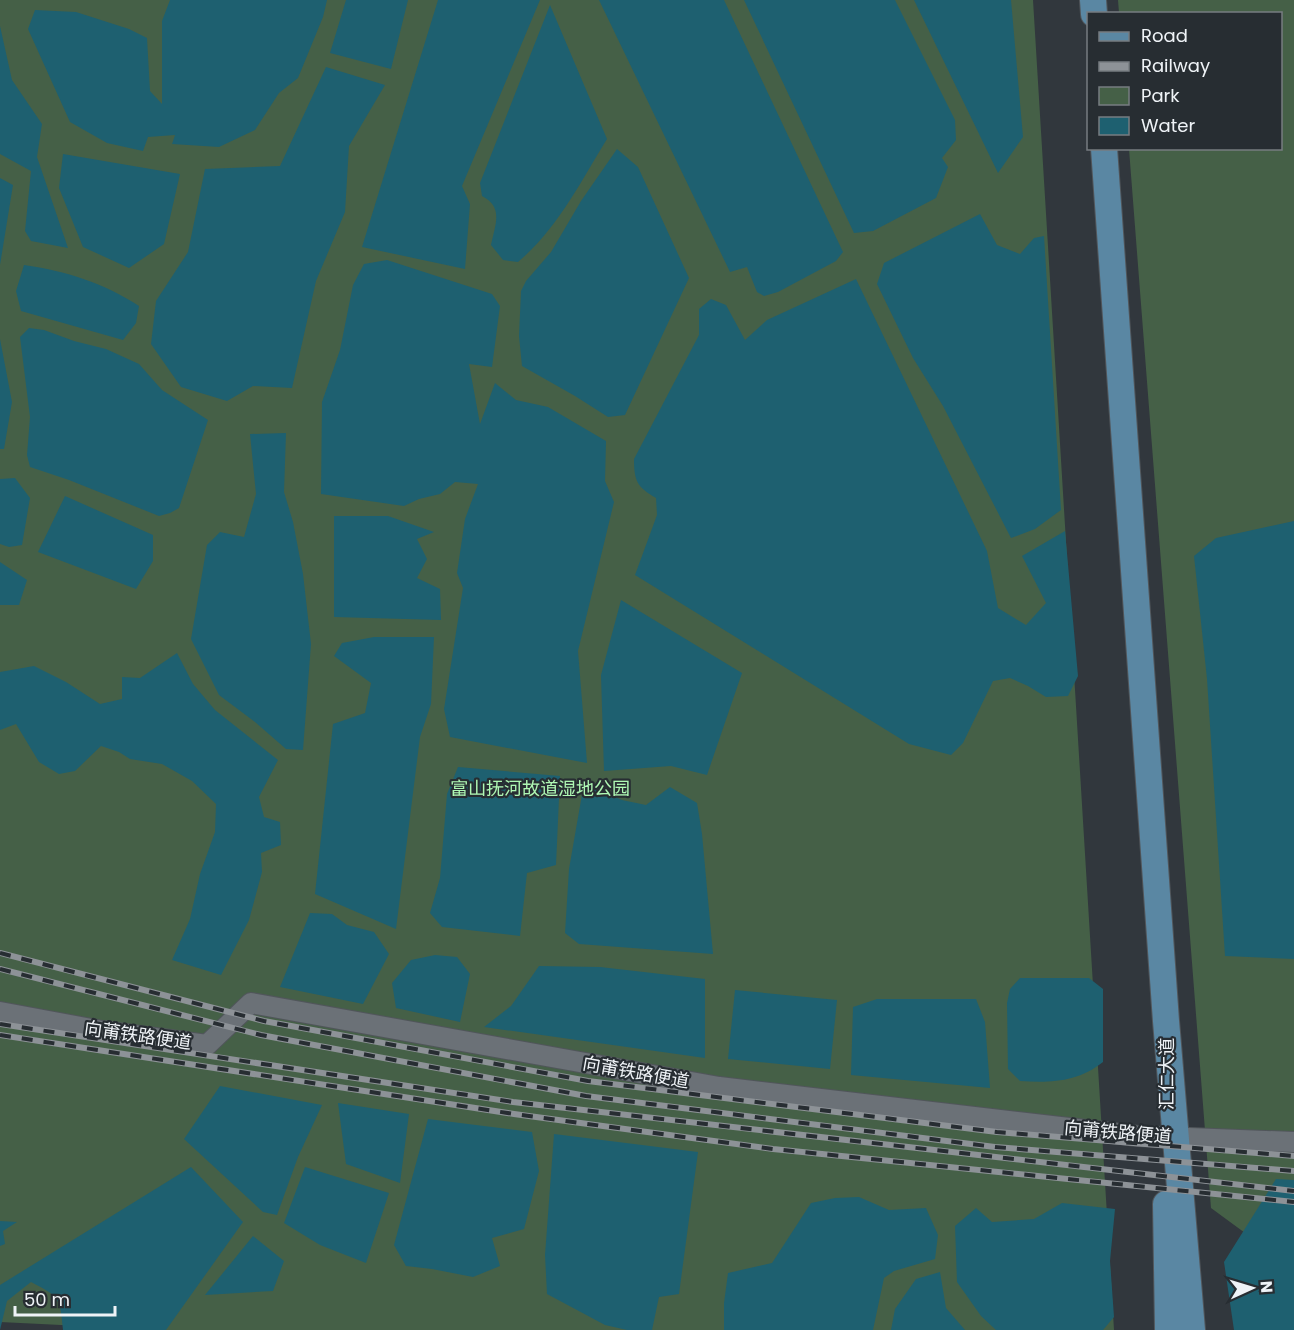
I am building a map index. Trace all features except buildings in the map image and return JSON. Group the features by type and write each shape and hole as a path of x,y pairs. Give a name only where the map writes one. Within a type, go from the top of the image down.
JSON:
{"main road":[{"name":"汇仁大道","path":"1104,150 1166,1021 1171,1137 1167,1330"},
{"name":"汇仁大道","path":"1171,1137 1192,1330"}],"lane":[{"name":"向莆铁路便道","path":"0,1012 102,1031 207,1045 251,1003 719,1087 1138,1136 1294,1142"}],"green space":[{"name":"富山抚河故道湿地公园","path":"0,0 1033,0 1114,1330 163,1330 0,1322"},
{"path":"1118,0 1294,0 1294,1269 1211,1208 1129,150 1282,150 1282,12 1119,12"}],"water":[{"path":"170,0 327,0 323,17 298,78 279,93 255,130 219,147 172,144 175,135 148,137 143,151 107,143 70,122 28,29 35,10 76,12 129,29 147,38 150,91 162,104 162,21"},
{"path":"346,0 408,0 391,69 330,53"},
{"path":"438,0 540,0 462,186 470,204 465,269 362,247"},
{"path":"599,0 724,0 843,252 836,261 778,292 764,296 757,292 747,267 730,272"},
{"path":"744,0 895,0 955,120 956,140 942,158 948,167 936,198 873,231 854,233"},
{"path":"914,0 1011,0 1023,137 998,173"},
{"path":"550,5 607,139 557,220 545,235 518,262 503,260 491,245 496,224 496,211 489,200 482,196 480,183"},
{"path":"0,26 12,80 42,124 37,157 68,248 31,241 25,231 31,171 0,154"},
{"path":"326,67 385,85 349,146 345,212 316,281 292,388 253,386 227,401 181,387 151,344 156,301 188,252 205,169 280,166"},
{"path":"617,149 638,167 689,278 625,415 608,417 522,366 519,336 521,291 526,281 551,252 581,201"},
{"path":"63,154 180,174 164,244 129,268 83,247 59,188"},
{"path":"0,178 13,185 0,265"},
{"path":"980,214 997,245 1020,254 1034,238 1044,236 1061,510 1035,529 1011,538 943,406 913,358 877,284 884,263"},
{"path":"387,260 492,294 500,306 492,367 469,364 480,424 495,383 516,400 548,407 606,441 605,481 614,502 578,651 587,763 450,737 444,709 463,588 457,573 465,519 478,484 455,482 440,494 419,499 404,506 321,494 322,402 340,350 353,285 364,264"},
{"path":"24,265 70,275 126,298 139,306 136,323 123,340 21,311 16,291"},
{"path":"856,279 987,551 998,608 1026,625 1046,603 1022,556 1065,531 1078,676 1068,696 1046,697 1010,678 993,681 963,743 951,755 909,744 635,575 657,515 656,498 638,483 634,459 699,335 699,309 711,299 726,305 745,340 767,320"},
{"path":"29,328 44,330 106,349 139,364 162,390 208,420 179,508 159,516 30,467 27,455 30,417 20,337"},
{"path":"0,339 12,402 4,449 0,449"},
{"path":"286,433 284,492 293,522 303,574 311,644 303,750 286,749 219,695 191,639 207,545 220,532 244,537 256,494 250,434"},
{"path":"15,478 30,498 22,545 9,547 0,544 0,479"},
{"path":"65,496 153,535 153,561 136,589 38,552"},
{"path":"334,516 388,516 434,532 417,539 427,559 417,578 440,589 441,620 334,617"},
{"path":"1294,521 1294,959 1225,956 1207,679 1194,556 1216,538"},
{"path":"0,562 27,580 19,605 0,605"},
{"path":"621,600 742,673 707,775 671,766 604,771 601,675"},
{"path":"374,637 434,637 431,704 420,737 396,929 315,894 333,724 365,713 371,683 334,656 342,643"},
{"path":"177,653 193,684 215,710 278,760 259,797 264,817 280,822 281,845 261,853 262,872 249,920 221,975 172,960 190,919 200,874 215,832 216,804 192,781 162,764 130,759 119,752 101,746 75,771 59,774 39,762 16,724 0,730 0,672 34,666 66,682 100,704 122,699 122,677 140,678"},
{"path":"458,767 560,776 556,865 527,873 520,936 442,927 430,913 440,878 447,794"},
{"path":"584,783 622,800 646,805 670,787 697,803 713,954 579,944 565,933 569,869"},
{"path":"310,913 332,914 347,925 374,932 389,954 363,1004 280,987"},
{"path":"435,955 457,957 470,974 460,1022 396,1008 392,983 411,960"},
{"path":"539,966 600,967 705,979 705,1058 484,1027 511,1006"},
{"path":"1020,978 1089,978 1103,989 1103,1062 1084,1074 1064,1080 1043,1082 1020,1081 1008,1069 1007,1003 1010,989"},
{"path":"735,990 837,1000 830,1069 728,1059"},
{"path":"877,999 976,999 985,1022 990,1088 851,1075 853,1007"},
{"path":"220,1086 322,1105 298,1157 277,1215 263,1212 184,1139"},
{"path":"338,1103 409,1114 400,1183 346,1164"},
{"path":"428,1119 532,1132 539,1171 524,1229 492,1238 500,1266 473,1277 406,1266 394,1245"},
{"path":"554,1134 698,1152 679,1294 659,1297 652,1330 627,1330 605,1325 547,1294 545,1255"},
{"path":"191,1167 243,1222 166,1330 63,1330 57,1300 48,1291 31,1282 7,1301 0,1330 0,1285"},
{"path":"305,1167 389,1193 366,1263 320,1245 284,1223"},
{"path":"1276,1179 1294,1180 1294,1330 1234,1330 1224,1262"},
{"path":"859,1197 889,1210 926,1208 938,1235 935,1259 894,1271 884,1278 873,1330 724,1330 724,1303 728,1273 772,1263 811,1203 835,1198"},
{"path":"1062,1203 1115,1209 1110,1261 1114,1317 1103,1330 996,1330 981,1316 957,1282 955,1226 976,1208 992,1222 1034,1219"},
{"path":"0,1221 17,1222 3,1231 5,1244 0,1246"},
{"path":"253,1236 284,1261 273,1291 205,1295"},
{"path":"940,1272 946,1308 965,1330 891,1330 895,1309 916,1279"}],"railway":[{"path":"0,953 264,1021 588,1081 997,1132 1294,1156"},
{"path":"0,969 261,1035 586,1096 995,1147 1294,1171"},
{"path":"0,1024 513,1102 1294,1191"},
{"path":"0,1035 514,1114 773,1149 1294,1202"}]}
